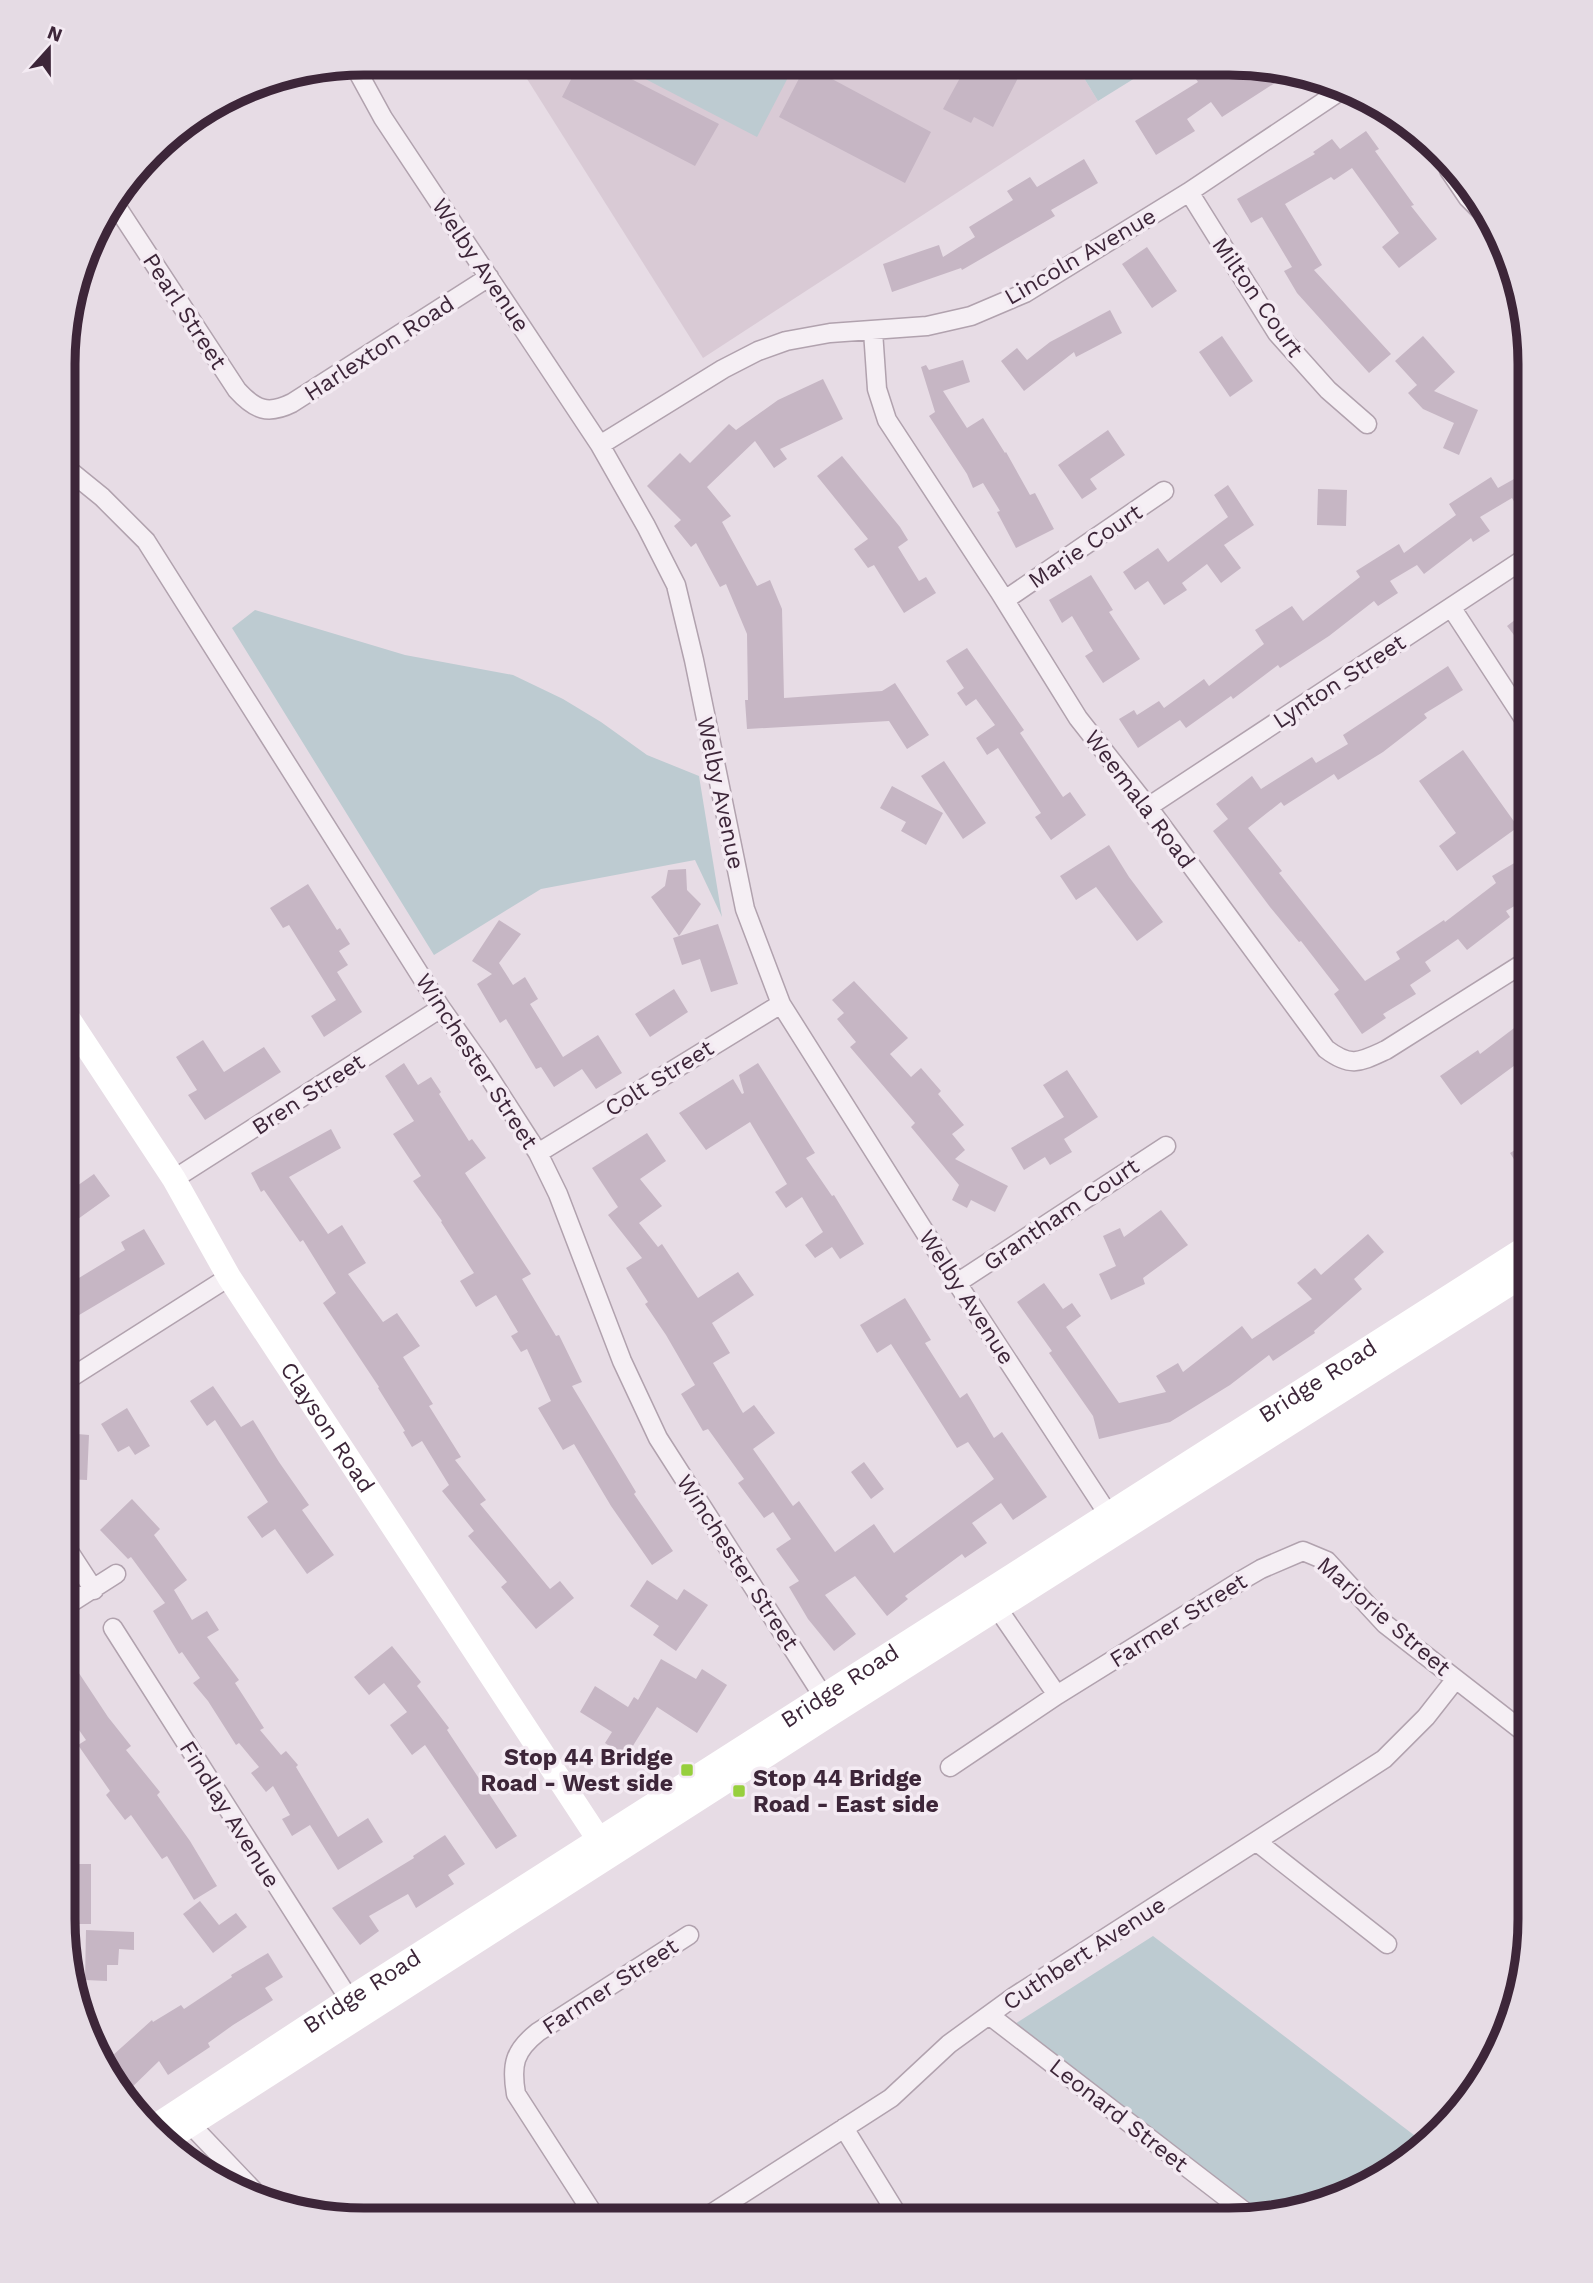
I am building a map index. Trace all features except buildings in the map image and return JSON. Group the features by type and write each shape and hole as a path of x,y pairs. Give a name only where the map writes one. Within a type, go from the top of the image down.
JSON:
{"main road":[{"name":"Clayson Road","path":"75,1027 174,1179 229,1277 604,1848"},
{"name":"Bridge Road","path":"829,1704 998,1609 1114,1523 1518,1253"},
{"name":"Bridge Road","path":"163,2126 182,2120 1114,1523 1518,1278"},
{"name":"Bridge Road","path":"171,2133 182,2120"}],"street":[{"name":"Welby Avenue","path":"360,75 383,118 600,445 676,585 745,909 781,1004 957,1283 1114,1523"},
{"name":"Lincoln Avenue","path":"600,445 723,369 758,351 786,341 831,333 928,326 971,316 1025,293 1189,192 1334,95"},
{"name":"Milton Court","path":"1189,192 1278,333 1328,390 1367,424"},
{"name":"Pearl Street","path":"119,211 237,390 247,401 266,411"},
{"name":"Harlexton Road","path":"266,411 283,408 292,403 489,277"},
{"name":"Weemala Road","path":"873,331 877,389 887,420 1005,600 1078,718 1148,807 1326,1049 1340,1060 1358,1061 1386,1049 1518,966"},
{"name":"Winchester Street","path":"75,475 102,497 146,541 441,1008 538,1153 558,1194 622,1360 658,1438 829,1704"},
{"name":"Marie Court","path":"1005,600 1164,491"},
{"name":"Lynton Street","path":"1148,807 1518,563"},
{"path":"1451,607 1518,710"},
{"name":"Colt Street","path":"538,1153 781,1004"},
{"name":"Bren Street","path":"174,1179 441,1008"},
{"name":"Grantham Court","path":"957,1283 1166,1146"},
{"path":"75,1375 229,1277"},
{"name":"Marjorie Street","path":"1303,1551 1327,1561 1385,1624 1518,1728"},
{"name":"Farmer Street","path":"950,1767 1057,1695 1261,1569 1303,1551"},
{"path":"75,1561 94,1590"},
{"path":"75,1601 116,1574"},
{"path":"998,1609 1057,1695"},
{"name":"Findlay Avenue","path":"113,1628 354,2008"},
{"name":"Cuthbert Avenue","path":"719,2208 891,2098 949,2044 989,2015 1384,1759 1426,1717 1455,1679"},
{"path":"1257,1842 1387,1944"},
{"name":"Farmer Street","path":"590,2208 516,2094 513,2076 516,2057 525,2042 538,2032 689,1934"},
{"name":"Leonard Street","path":"989,2015 1239,2207"},
{"path":"182,2120 245,2182"},
{"path":"844,2128 893,2208"}],"shaded area":[{"path":"525,75 1082,75 1098,101 703,358"},
{"path":"638,75 789,75 757,137"},
{"path":"1082,75 1140,75 1098,101"},
{"path":"255,610 405,655 513,675 563,699 647,755 699,776 722,917 695,860 541,889 434,955 232,628"},
{"path":"1153,1936 1417,2138 1390,2159 1340,2186 1286,2202 1240,2207 1007,2029"}],"place":[{"name":"Stop 44 Bridge Road - West side","path":"687,1770"},
{"name":"Stop 44 Bridge Road - East side","path":"739,1791"}]}
